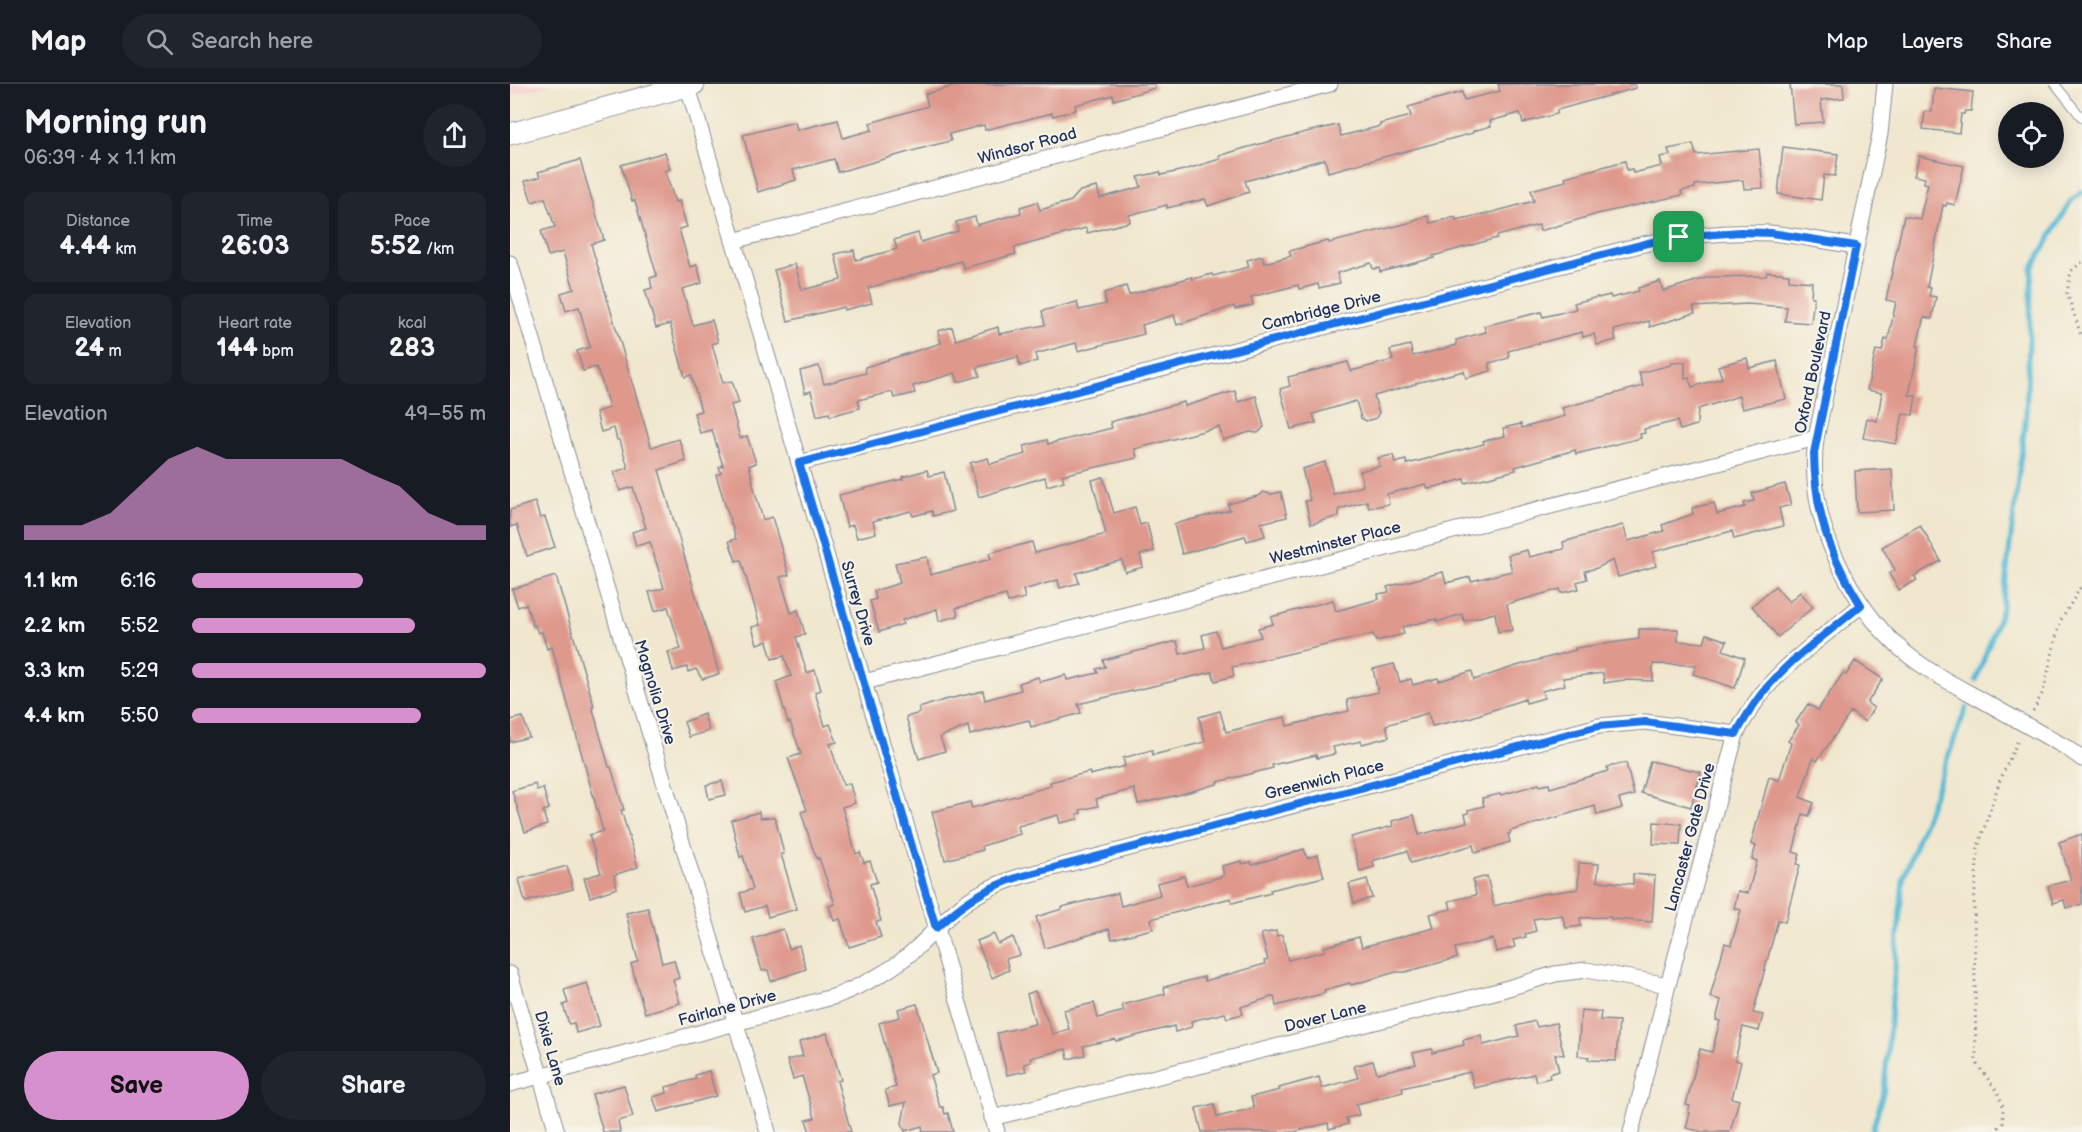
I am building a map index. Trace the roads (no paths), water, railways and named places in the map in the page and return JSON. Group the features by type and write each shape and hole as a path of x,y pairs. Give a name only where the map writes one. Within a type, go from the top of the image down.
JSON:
{"main road":[{"path":"510,134 690,85"}],"street":[{"name":"Windsor Road","path":"733,241 1330,84"},
{"name":"Oxford Boulevard","path":"1885,84 1880,134 1816,438 1815,483 1823,528 1846,582 1880,629 1902,651 1927,669 2026,724 2082,759"},
{"name":"Surrey Drive","path":"690,85 733,241 994,1125"},
{"name":"Cambridge Drive","path":"799,463 1648,243 1679,237 1740,232 1771,233 1856,246"},
{"name":"Magnolia Drive","path":"510,263 768,1132"},
{"name":"Westminster Place","path":"864,682 1816,438"},
{"name":"Lancaster Gate Drive","path":"1631,1132 1736,734 1752,706 1770,684 1861,605"},
{"name":"Greenwich Place","path":"936,928 968,900 981,892 1022,876 1599,726 1645,722 1736,734"},
{"name":"Fairlane Drive","path":"510,1084 836,996 865,984 907,957 936,928"},
{"name":"Dover Lane","path":"994,1125 1554,974 1586,970 1668,985"},
{"name":"Dixie Lane","path":"510,974 557,1132"}],"lane":[{"path":"2055,84 2082,118"}],"waterway":[{"path":"1976,680 2002,609 2026,415 2032,269 2071,201 2082,192"},
{"path":"1872,1132 1884,1089 1903,879 1966,708"}]}
